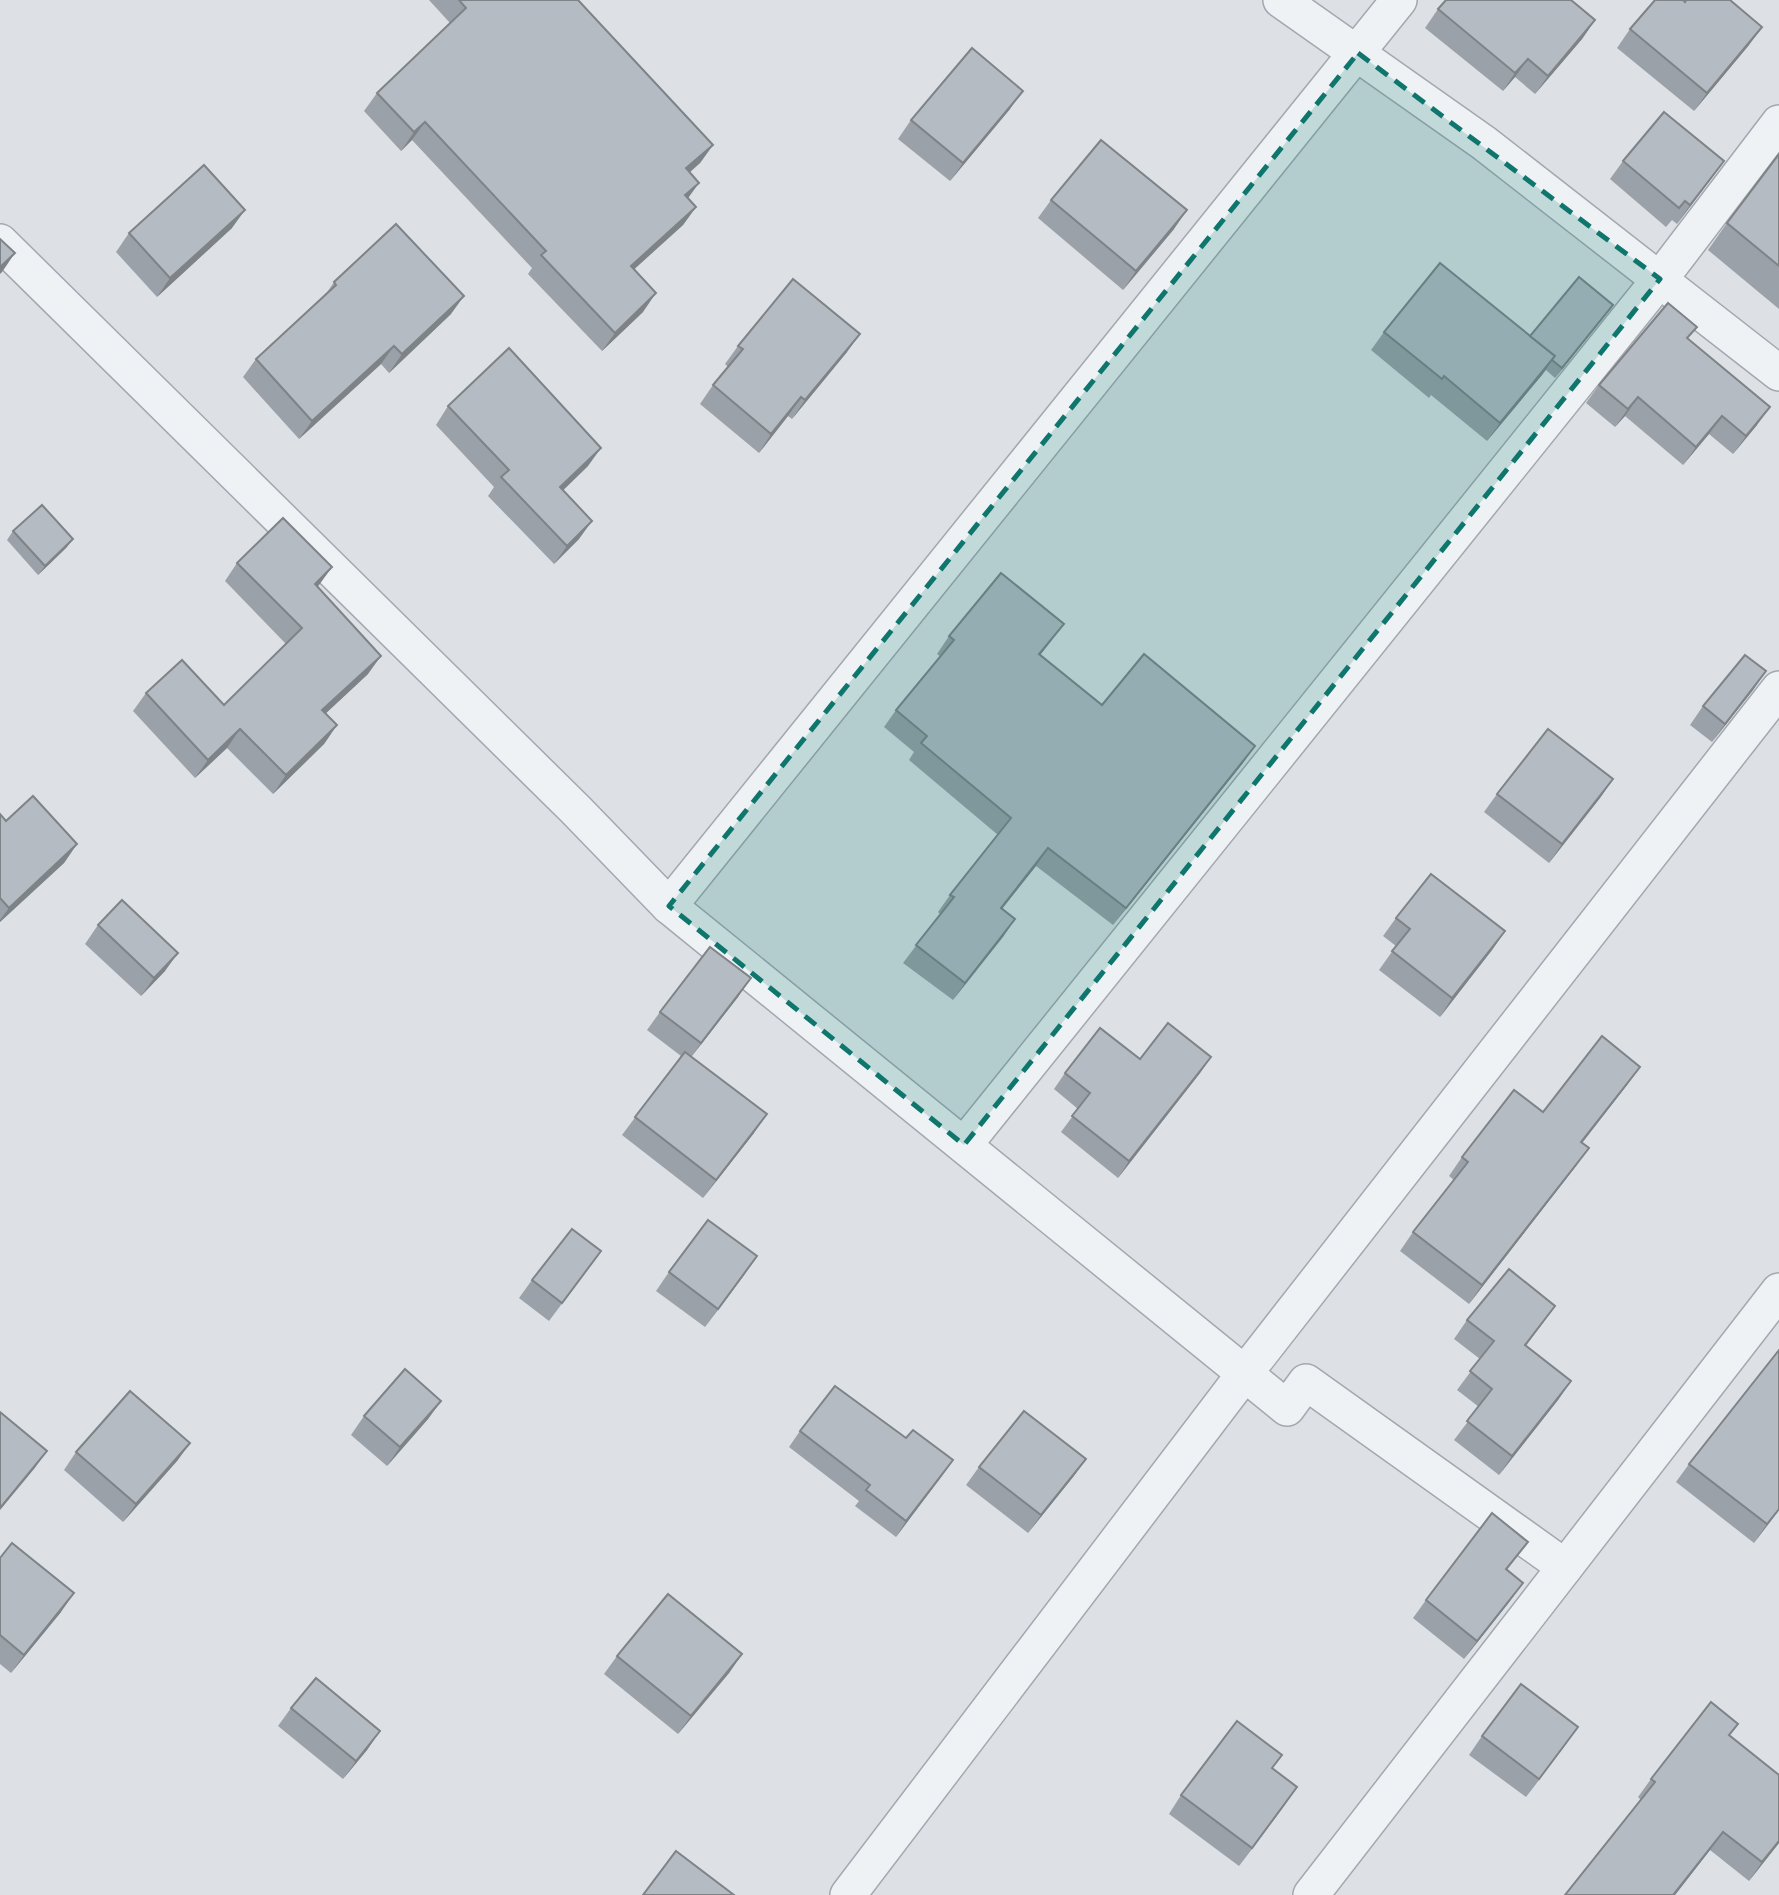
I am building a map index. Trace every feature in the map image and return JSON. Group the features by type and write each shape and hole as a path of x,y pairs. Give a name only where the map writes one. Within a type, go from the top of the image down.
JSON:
{"street":[{"path":"1281,0 1484,143 1779,373"},
{"path":"669,906 1399,0"},
{"path":"964,1145 1660,279 1779,123"},
{"path":"0,242 576,810 669,906 1287,1408 1306,1382 1565,1567"},
{"path":"848,1895 1245,1373 1779,688"},
{"path":"1311,1895 1779,1291"}],"highlighted area":[{"path":"1358,53 1660,279 964,1145 669,906"}],"building":[{"path":"459,0 578,0 713,145 686,168 699,183 685,195 696,207 631,266 656,293 615,333 541,255 546,251 425,122 414,132 377,93 466,8"},
{"path":"1446,0 1571,0 1595,20 1548,76 1528,59 1515,73 1438,9"},
{"path":"1655,0 1730,0 1762,27 1707,93 1630,29"},
{"path":"972,48 1023,91 963,163 911,120"},
{"path":"1664,112 1724,161 1690,205 1685,201 1679,208 1623,161"},
{"path":"1101,140 1187,210 1136,271 1051,200"},
{"path":"1779,154 1779,266 1727,223"},
{"path":"204,165 245,210 170,278 129,233"},
{"path":"396,224 464,296 402,354 394,346 312,421 256,359 336,285 334,282"},
{"path":"0,239 15,253 0,267"},
{"path":"1440,263 1555,356 1500,423 1444,376 1442,379 1384,332"},
{"path":"1579,277 1613,305 1562,368 1552,360 1555,356 1530,336"},
{"path":"793,279 860,334 805,400 801,397 771,434 713,385 743,349 738,346"},
{"path":"1668,303 1697,327 1687,338 1770,407 1746,436 1722,416 1696,447 1638,397 1628,409 1599,385"},
{"path":"509,348 601,448 560,487 592,521 567,546 501,477 509,470 448,406"},
{"path":"42,505 73,539 45,566 13,531"},
{"path":"283,518 332,567 315,584 381,656 322,710 337,725 286,775 240,729 208,760 146,693 182,660 224,705 302,628 237,563"},
{"path":"1001,573 1064,624 1039,654 1102,705 1144,654 1255,746 1126,908 1048,848 1001,908 1015,919 965,983 916,945 954,897 950,895 1011,818 921,743 927,736 896,710 954,640 949,636"},
{"path":"1745,655 1766,671 1725,724 1703,706"},
{"path":"1548,729 1613,779 1562,844 1497,794"},
{"path":"33,796 77,844 9,908 0,898 0,814 6,821"},
{"path":"1431,874 1505,931 1452,998 1392,951 1410,929 1396,918"},
{"path":"122,900 178,953 154,978 98,925"},
{"path":"710,947 751,978 701,1043 660,1012"},
{"path":"1168,1023 1211,1057 1129,1161 1072,1116 1090,1093 1065,1073 1100,1028 1140,1059"},
{"path":"1602,1036 1640,1067 1581,1142 1589,1148 1482,1285 1413,1232 1468,1162 1462,1157 1514,1090 1543,1112"},
{"path":"685,1052 767,1114 716,1180 635,1117"},
{"path":"708,1220 757,1256 718,1309 669,1272"},
{"path":"572,1229 601,1251 562,1303 532,1280"},
{"path":"1509,1269 1555,1306 1525,1345 1571,1381 1512,1456 1467,1421 1492,1389 1470,1371 1494,1341 1467,1320"},
{"path":"1779,1350 1779,1509 1767,1524 1689,1464"},
{"path":"405,1369 441,1401 400,1447 364,1416"},
{"path":"835,1386 906,1438 913,1430 953,1460 906,1521 866,1490 870,1485 800,1431"},
{"path":"130,1391 190,1443 136,1504 76,1452"},
{"path":"1024,1411 1086,1459 1041,1515 979,1467"},
{"path":"0,1412 47,1451 0,1508"},
{"path":"1492,1513 1528,1542 1506,1569 1523,1583 1477,1641 1426,1600"},
{"path":"12,1543 74,1593 24,1655 0,1635 0,1558"},
{"path":"668,1594 742,1654 691,1716 617,1656"},
{"path":"316,1678 380,1731 356,1761 291,1708"},
{"path":"1521,1684 1578,1727 1539,1779 1482,1736"},
{"path":"1711,1702 1738,1724 1729,1735 1779,1775 1779,1841 1762,1862 1723,1832 1673,1895 1565,1895 1655,1782 1651,1779"},
{"path":"1237,1721 1282,1755 1272,1768 1297,1787 1252,1848 1181,1795"},
{"path":"676,1851 734,1895 643,1895"}]}
